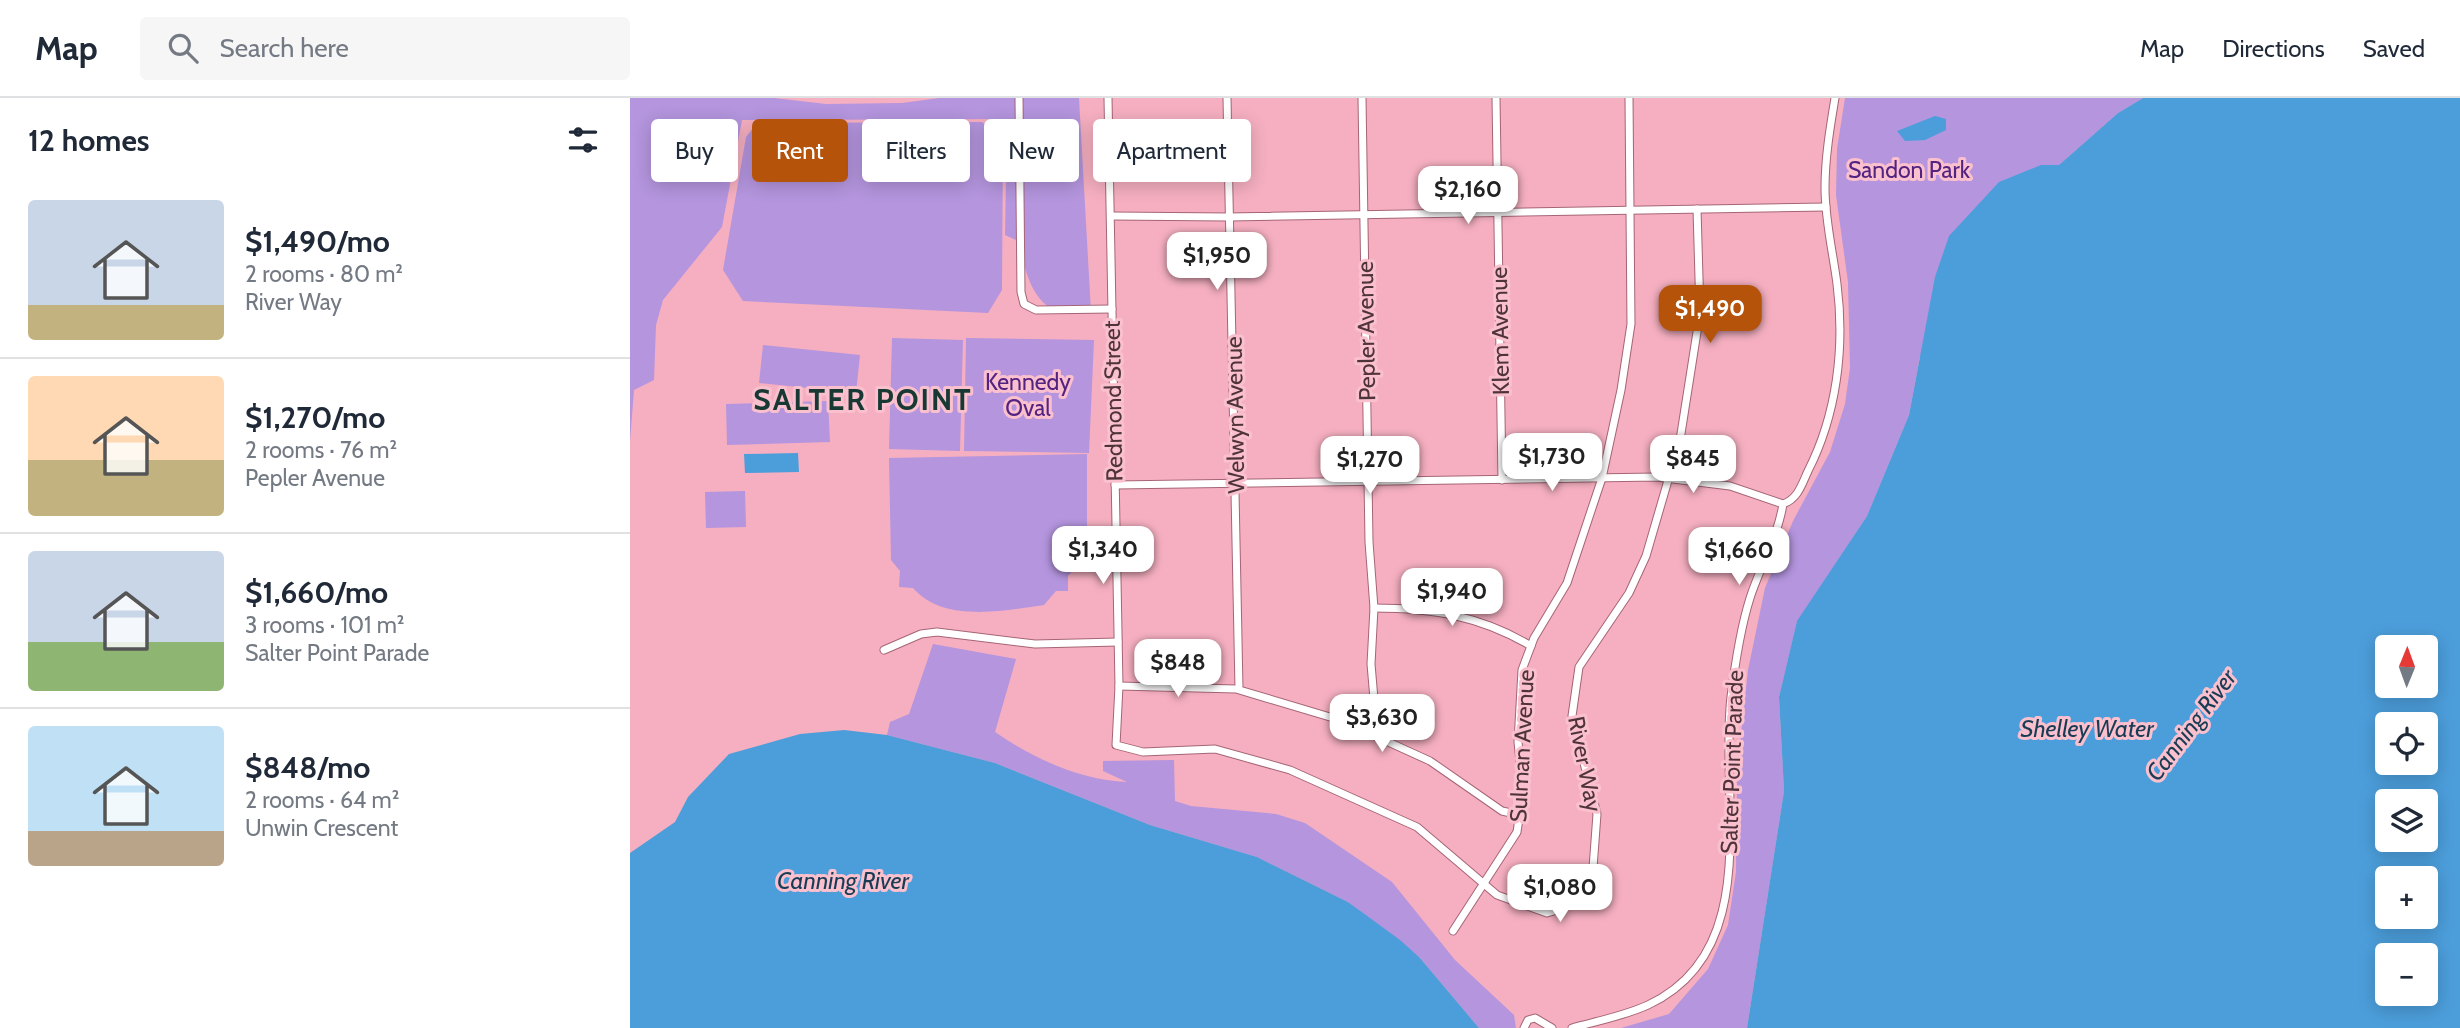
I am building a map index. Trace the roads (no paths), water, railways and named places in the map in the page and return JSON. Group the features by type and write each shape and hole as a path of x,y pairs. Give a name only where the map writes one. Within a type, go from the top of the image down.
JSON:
{"street":[{"path":"1018,98 1021,292 1024,304 1035,310 1112,309"},
{"name":"Redmond Street","path":"1108,98 1119,686 1116,745"},
{"name":"Welwyn Avenue","path":"1227,98 1237,485 1239,690"},
{"name":"Pepler Avenue","path":"1362,98 1369,542 1374,608 1371,664 1373,706 1366,731"},
{"name":"Klem Avenue","path":"1496,98 1502,480"},
{"name":"Sulman Avenue","path":"1453,931 1514,838 1523,785 1519,712 1522,670 1531,646 1567,583 1602,478 1621,390 1631,324 1629,98"},
{"name":"Salter Point Parade","path":"1572,1028 1628,1012 1664,996 1688,976 1713,940 1727,896 1730,701 1736,655 1749,601 1779,524 1783,504 1794,498 1812,464 1827,423 1837,377 1839,297 1826,207 1827,145 1835,98"},
{"path":"1111,216 1229,217 1826,207"},
{"name":"River Way","path":"1116,745 1143,752 1215,749 1290,770 1416,827 1497,895 1549,913 1566,906 1593,868 1597,814 1572,716 1578,671 1629,593 1646,556 1672,478 1700,313 1697,209"},
{"path":"1115,485 1672,478 1740,488 1783,504"},
{"path":"1374,608 1419,608 1472,618 1531,646"},
{"path":"884,650 921,634 937,632 1035,643 1118,642"},
{"path":"1119,686 1239,690 1340,720 1430,761 1502,811 1520,815"},
{"path":"1524,1028 1528,1020 1535,1018 1552,1028"}],"water":[{"name":"Shelley Water","path":"2143,98 2460,98 2460,1028 1747,1028 1784,791 1779,697 1797,621 1867,516 1909,415 1935,277 1949,236 1999,182 2041,165 2059,165 2118,113"},
{"path":"1935,116 1946,119 1946,130 1925,140 1905,141 1897,131"},
{"path":"798,453 799,472 745,473 744,454"},
{"name":"Canning River","path":"844,730 887,735 995,763 1150,825 1257,857 1348,902 1400,940 1420,958 1479,1028 630,1028 630,853 675,822 688,797 729,754 800,734"}],"district":[{"name":"SALTER POINT","path":"863,399"}],"park label":[{"name":"Sandon Park","path":"1909,170"},
{"name":"Kennedy Oval","path":"1028,395"}]}
